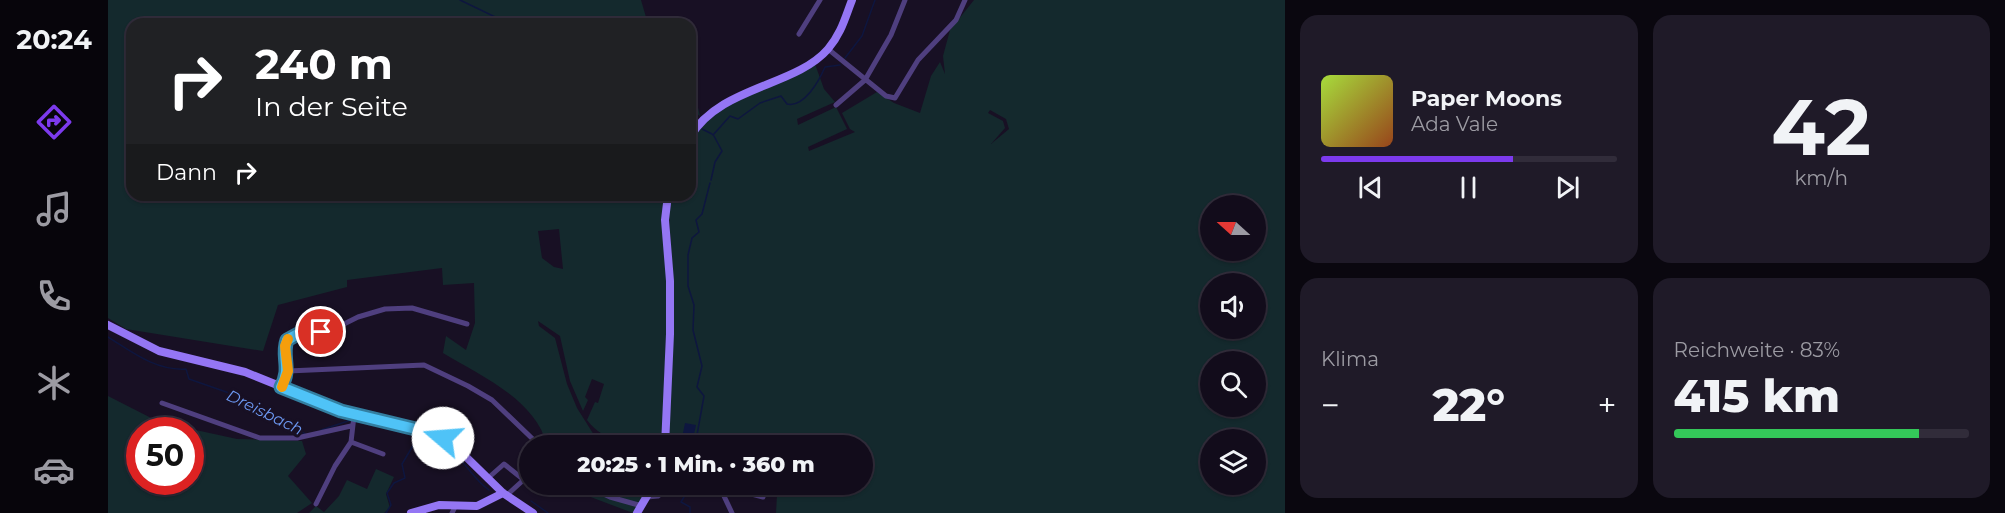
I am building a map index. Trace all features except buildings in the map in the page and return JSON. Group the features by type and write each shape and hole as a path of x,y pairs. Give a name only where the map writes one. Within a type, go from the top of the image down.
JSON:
{"main road":[{"path":"696,129 709,114 737,97 800,69 828,49 841,31 852,0"},
{"path":"665,435 670,313 665,220 667,201"},
{"path":"108,326 181,358 245,372 353,421 428,432 443,438 487,479 533,513"},
{"path":"411,513 439,506 453,510 479,510 505,494"},
{"path":"639,509 647,497"}],"street":[{"path":"799,34 820,0"},
{"path":"836,105 865,80 891,35 905,0"},
{"path":"828,49 888,98 895,98 918,60 956,20 965,0"},
{"path":"281,387 288,371 285,346 291,337 332,330 374,311 412,308 466,324"},
{"path":"288,371 424,365 492,400 529,435"},
{"path":"162,403 260,438 297,438 353,421 351,442 335,466 316,504"},
{"path":"351,442 383,454"},
{"path":"487,479 504,464 519,476"},
{"path":"505,494 519,484"},
{"path":"606,495 639,509"},
{"path":"647,497 659,495"},
{"path":"723,495 732,513"},
{"path":"758,495 763,496"}],"green space":[{"path":"108,0 641,0 646,18 126,18 126,201 667,201 668,282 662,435 604,435 594,428 587,420 595,402 598,403 604,384 592,379 585,397 588,400 583,411 570,381 560,336 538,321 539,326 555,338 567,384 577,408 594,435 543,435 531,414 505,390 443,353 446,336 466,350 475,323 474,283 443,285 442,268 347,280 347,287 278,305 263,351 126,329 108,318","holes":["559,229 563,269 554,267 542,258 538,231"]},
{"path":"974,0 1285,0 1285,513 776,513 777,495 873,495 873,435 669,435 673,281 669,215 671,201 696,201 696,134 698,130 727,106 745,95 815,64 824,89 835,102 797,119 798,125 836,107 847,129 808,147 809,151 855,132 850,129 842,113 877,92 894,103 920,113 931,76 940,62 945,74 943,56 950,30","holes":["990,110 1006,119 1009,129 991,144 1005,128 1003,121 988,113"]},
{"path":"696,99 700,116 696,114"},
{"path":"108,396 149,417 126,417 126,495 204,495 204,432 237,439 302,441 306,454 288,476 312,503 297,513 108,513"},
{"path":"376,469 394,477 386,494 390,508 384,513 309,513 316,506 324,512 339,496 347,480 367,489"},
{"path":"589,495 645,495 633,513"}],"shaded area":[{"path":"685,423 696,425 694,435 683,435"}],"waterway":[{"path":"460,0 498,18"},
{"path":"845,58 862,36 875,0"},
{"path":"713,135 730,116 738,119 760,103 781,96 787,104 799,102 815,86 825,67 840,65"},
{"path":"702,129 712,134"},
{"path":"711,180 715,162 722,151 714,136"},
{"path":"697,435 704,396 697,387 702,366 693,330 694,305 688,286 688,255 692,238 699,232 696,220 702,214 710,183"},
{"name":"Dreisbach","path":"108,337 154,364 186,369 189,379 232,394 276,415 305,434"},
{"name":"Dreisbach","path":"321,430 351,420"},
{"name":"Dreisbach","path":"355,421 404,431 440,444 455,454 489,490"},
{"path":"386,513 391,505 387,493 394,483 405,478 402,464 414,444 422,438"},
{"path":"685,495 681,502 690,507 690,513"},
{"name":"Dreisbach","path":"531,501 548,513"}],"slow traffic":[{"path":"282,387 288,371 285,346 288,339"}],"route":[{"path":"321,332 298,334 287,340 285,346 288,371 281,387 354,416 428,432 443,438"}]}
